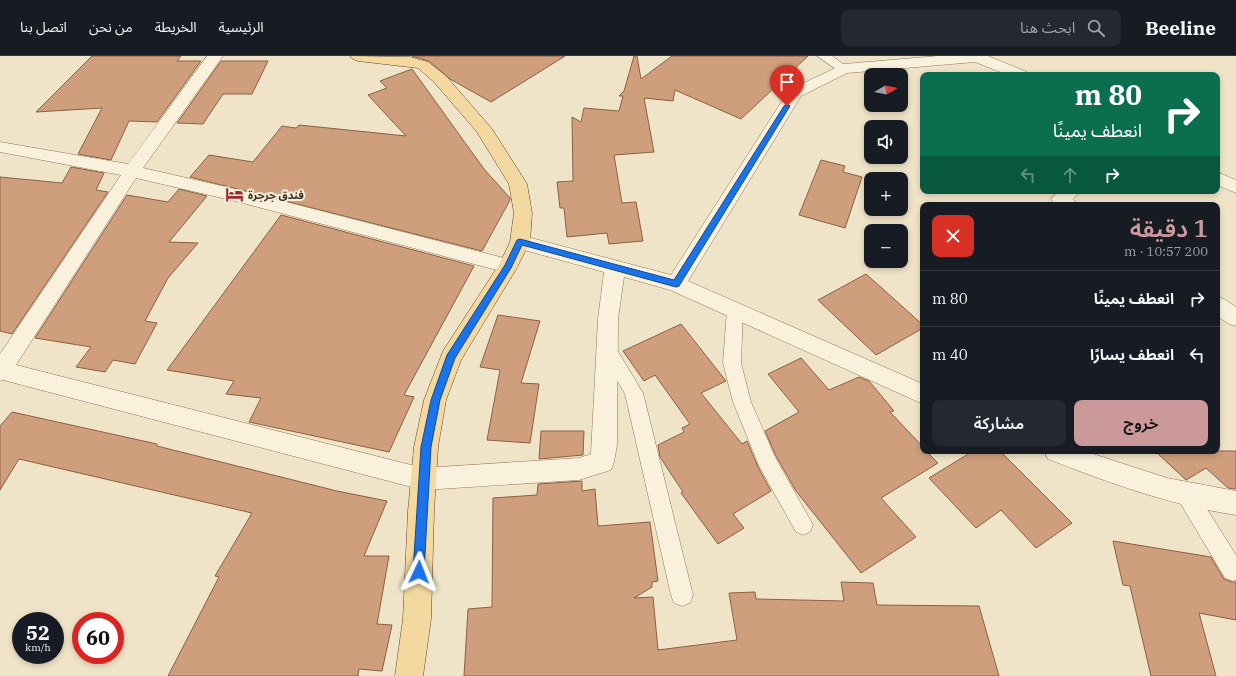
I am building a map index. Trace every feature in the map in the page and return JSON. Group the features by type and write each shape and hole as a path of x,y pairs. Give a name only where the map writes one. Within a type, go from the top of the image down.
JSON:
{"main road":[{"path":"358,56 423,65 445,85 484,129 518,184 522,213 520,242 508,266 450,357 435,400 426,447 423,479 417,619 409,676"}],"street":[{"path":"215,56 132,171 0,371 423,479 579,469 602,462 605,445 608,319 615,267"},
{"path":"676,284 795,93 844,69 976,57 1014,72"},
{"path":"0,147 132,171 236,195 508,266"},
{"path":"1220,179 1236,187"},
{"path":"520,242 676,284 920,393"},
{"path":"1220,307 1236,318"},
{"path":"1063,454 1103,470 1202,499 1236,503"}],"lane":[{"path":"824,56 844,69"},
{"path":"735,310 732,363 742,402 767,462 803,525"},
{"path":"607,348 634,393 682,595"},
{"path":"1186,494 1233,570"}],"building":[{"path":"92,56 181,56 177,61 201,61 157,122 129,121 111,160 78,154 102,108 36,112"},
{"path":"412,56 565,56 491,102 450,79 429,61"},
{"path":"634,56 637,56 641,79 672,56 808,56 741,119 675,90 673,101 644,98 654,152 614,155 622,203 636,202 643,241 609,244 607,233 567,237 564,208 560,208 557,182 573,181 572,117 581,122 584,108 619,111 623,96 619,96 624,91"},
{"path":"221,61 268,61 252,94 223,94 203,124 177,123"},
{"path":"412,69 484,169 510,198 482,251 190,177 209,155 253,162 282,126 296,128 299,125 406,136 368,95 387,88 380,81"},
{"path":"821,160 845,166 843,172 862,177 845,228 799,215"},
{"path":"71,167 104,173 96,190 108,192 12,334 0,331 0,177 62,183"},
{"path":"179,189 207,196 169,242 198,243 168,278 145,321 157,323 135,364 113,360 105,372 76,367 91,347 35,338 127,195 168,202"},
{"path":"281,215 474,266 404,395 414,397 389,452 249,422 261,398 226,394 234,381 167,370"},
{"path":"866,274 920,322 920,330 876,355 818,300"},
{"path":"498,315 540,321 521,383 539,384 530,443 487,440 500,370 480,367"},
{"path":"681,324 726,381 701,393 742,444 747,441 759,469 771,491 733,514 744,528 718,544 681,493 683,492 660,457 658,445 684,432 682,428 690,424 655,375 644,381 623,351"},
{"path":"801,358 829,390 859,377 869,381 894,411 890,412 920,444 920,454 929,454 938,463 881,498 916,537 861,573 796,491 776,456 765,431 799,412 768,374"},
{"path":"12,412 157,444 157,446 337,491 387,501 364,556 389,556 377,624 392,625 382,671 359,669 358,676 168,676 219,577 215,576 252,513 19,459 0,490 0,426"},
{"path":"541,431 584,431 583,455 539,459"},
{"path":"1220,451 1236,451 1236,489 1228,488 1206,468 1186,480 1158,454 1220,454"},
{"path":"968,454 1003,454 1072,523 1036,548 1001,510 976,528 929,478"},
{"path":"582,481 582,491 595,489 598,526 650,522 658,581 652,582 652,587 634,598 653,597 658,650 737,640 729,593 755,592 756,599 844,601 841,582 873,583 877,605 979,606 999,676 464,676 468,609 492,607 493,498 537,495 538,484"},
{"path":"1113,541 1211,557 1224,579 1236,582 1236,620 1199,613 1216,676 1151,676 1130,586 1123,585"}],"place":[{"name":"فندق جرجرة","path":"235,195"}],"route":[{"path":"419,572 421,511 426,447 435,400 450,357 508,266 520,242 676,284 787,106"}]}
